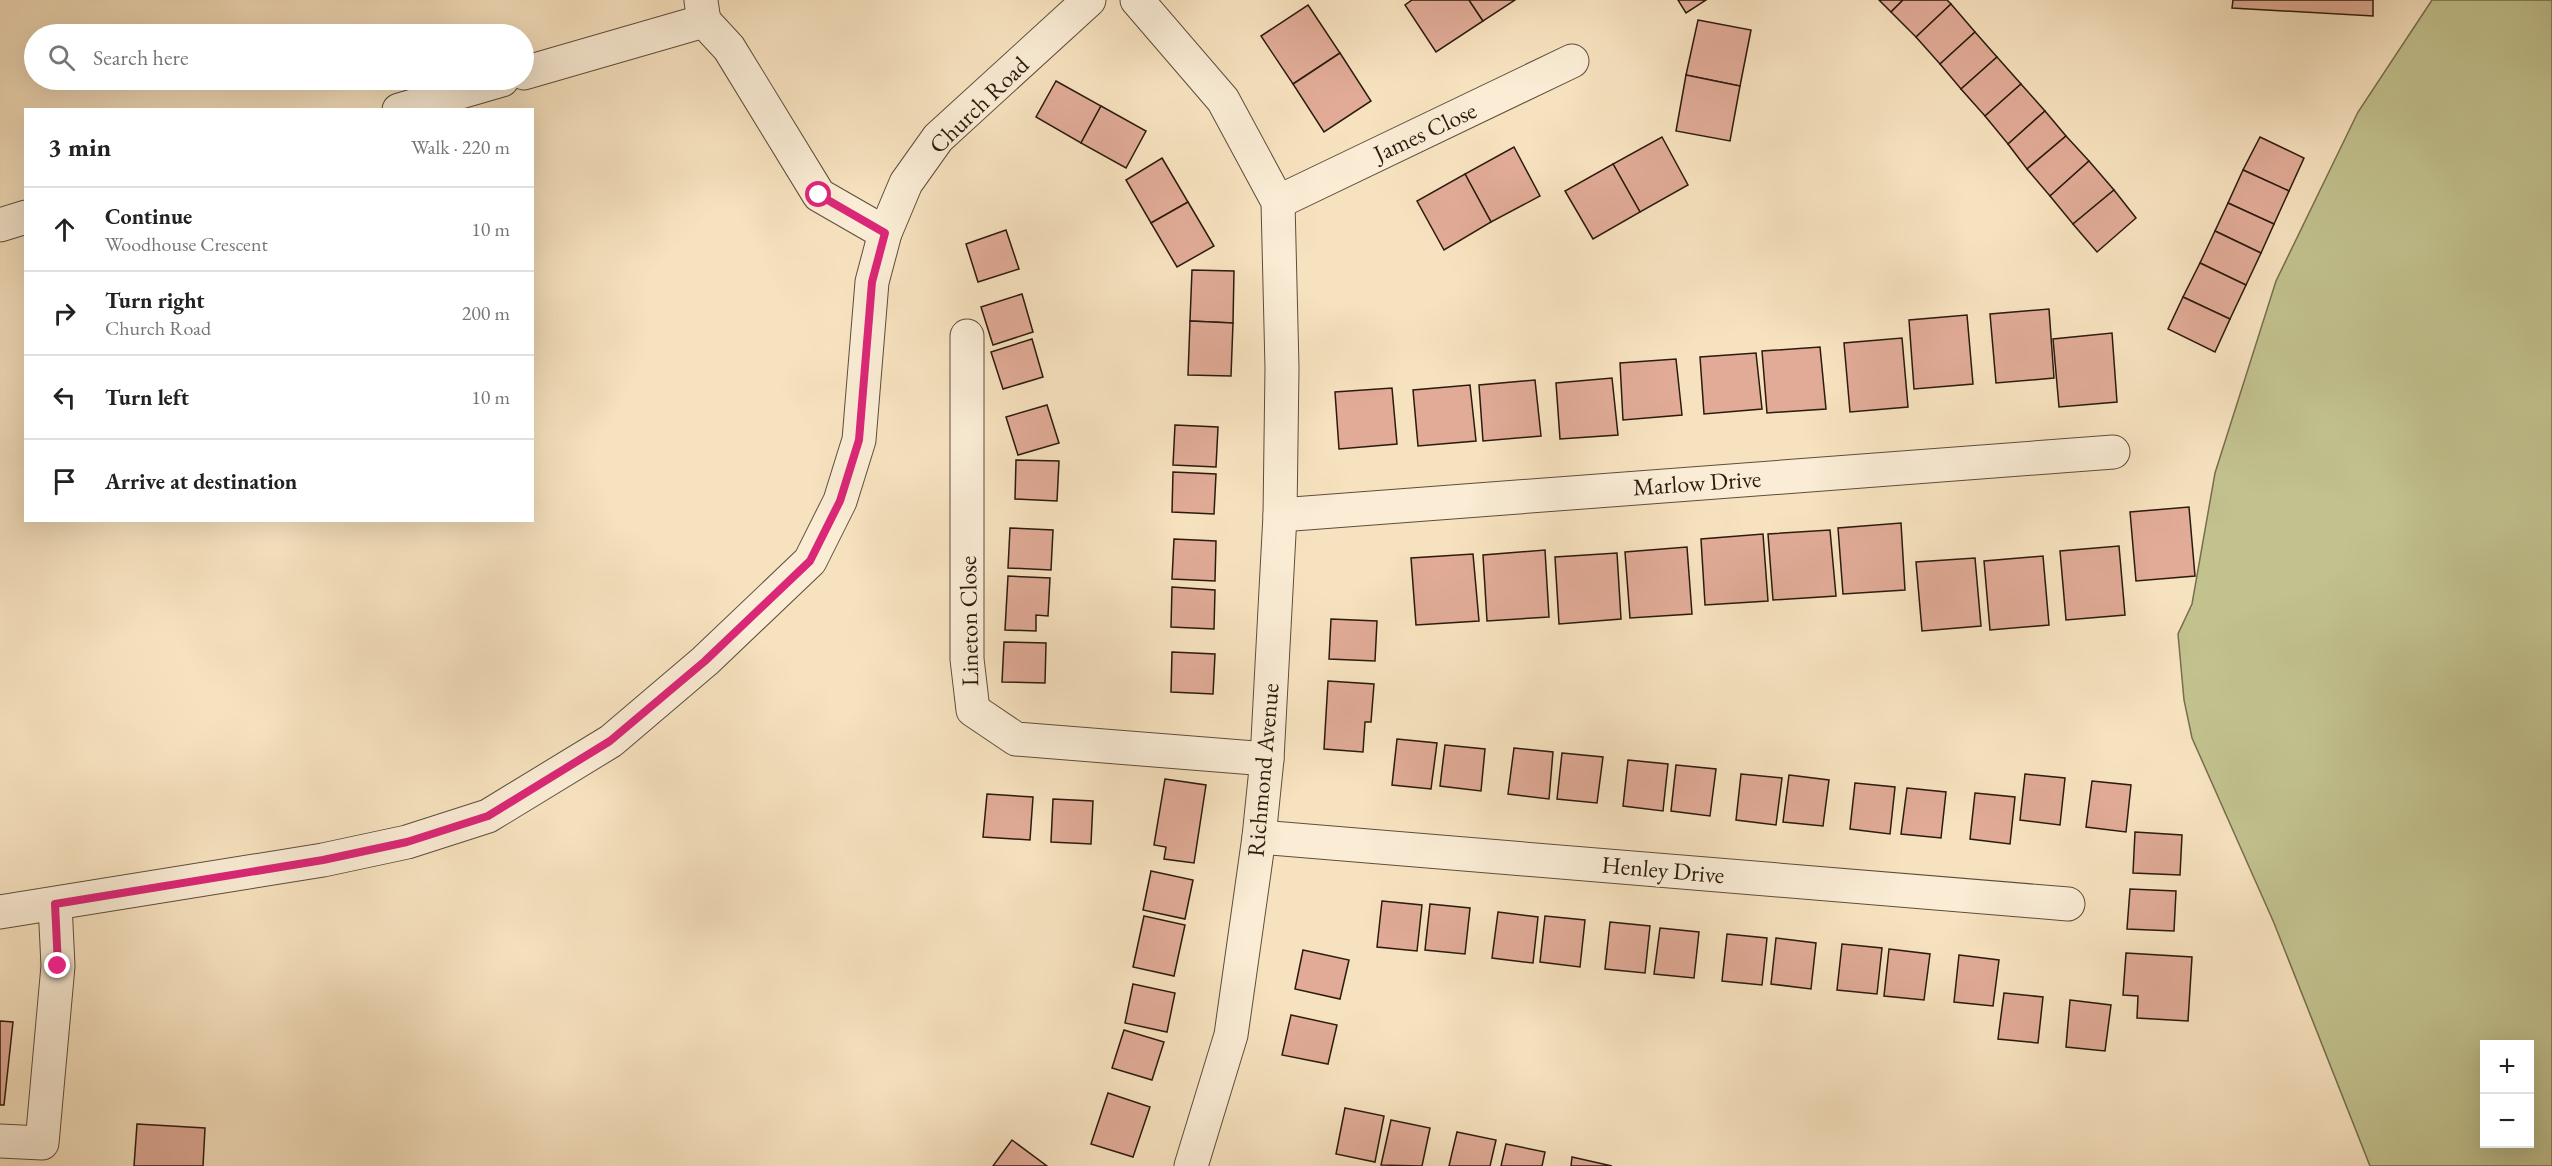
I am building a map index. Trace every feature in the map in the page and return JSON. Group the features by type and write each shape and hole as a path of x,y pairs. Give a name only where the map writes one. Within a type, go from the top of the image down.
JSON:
{"street":[{"name":"Church Road","path":"0,912 323,860 407,842 488,816 610,741 705,661 810,561 840,501 859,440 872,282 885,233 906,183 938,138 1089,0"},
{"path":"1137,0 1223,100 1278,202"},
{"path":"534,70 702,11 729,48 819,195 885,233"},
{"name":"James Close","path":"1278,202 1572,62"},
{"path":"406,108 468,90"},
{"name":"Richmond Avenue","path":"1191,1166 1231,1035 1259,837 1267,759 1280,515 1282,368 1278,202"},
{"path":"0,225 24,218"},
{"name":"Lineton Close","path":"967,336 968,659 973,710 1016,739 1267,759"},
{"name":"Marlow Drive","path":"1280,515 2113,452"},
{"name":"Henley Drive","path":"1259,837 2068,904"},
{"path":"0,1141 42,1143 58,966 55,904"}],"green space":[{"path":"2432,0 2552,0 2552,1166 2370,1166 2274,923 2192,738 2184,700 2178,634 2192,604 2215,473 2276,281 2358,112"}],"building":[{"path":"1412,0 1469,0 1483,21 1436,52 1405,5"},
{"path":"1469,0 1515,0 1483,21"},
{"path":"1678,0 1706,0 1686,13"},
{"path":"1879,0 1903,0 1891,12"},
{"path":"1903,0 1947,0 1951,4 1916,37 1891,12"},
{"path":"2233,0 2373,0 2373,16 2232,8"},
{"path":"1951,4 1975,32 1940,64 1916,37"},
{"path":"1308,5 1340,53 1293,84 1261,36"},
{"path":"1698,20 1751,30 1740,86 1686,75"},
{"path":"1975,32 1997,57 1961,89 1940,64"},
{"path":"1340,53 1371,101 1324,132 1293,84"},
{"path":"1997,57 2021,84 1985,116 1961,89"},
{"path":"1686,75 1740,86 1730,141 1676,131"},
{"path":"1056,81 1101,106 1081,143 1036,117"},
{"path":"2021,84 2045,111 2008,144 1985,116"},
{"path":"1101,106 1146,131 1126,168 1081,143"},
{"path":"2045,111 2066,136 2027,169 2008,144"},
{"path":"2066,136 2089,161 2050,196 2027,169"},
{"path":"1662,137 1688,185 1640,212 1613,164"},
{"path":"2260,137 2304,158 2289,191 2243,170"},
{"path":"1514,147 1540,196 1491,222 1465,174"},
{"path":"1162,158 1188,202 1151,223 1126,180"},
{"path":"2089,161 2114,190 2073,224 2050,196"},
{"path":"1613,164 1640,212 1593,239 1565,191"},
{"path":"2243,170 2289,191 2274,224 2228,203"},
{"path":"1465,174 1491,222 1444,250 1417,201"},
{"path":"2114,190 2136,218 2097,252 2073,224"},
{"path":"1188,202 1214,246 1177,267 1151,223"},
{"path":"2228,203 2274,224 2261,253 2215,231"},
{"path":"1006,230 1019,269 978,282 966,244"},
{"path":"2215,231 2261,253 2246,285 2200,263"},
{"path":"2200,263 2246,285 2230,319 2183,297"},
{"path":"1192,270 1234,271 1233,323 1190,321"},
{"path":"1022,294 1033,332 993,345 981,307"},
{"path":"2183,297 2230,319 2215,352 2168,329"},
{"path":"2049,309 2054,378 1996,383 1990,314"},
{"path":"1967,315 1973,384 1914,389 1909,320"},
{"path":"1190,321 1233,323 1231,376 1188,375"},
{"path":"2112,333 2117,402 2059,407 2053,339"},
{"path":"1902,338 1908,407 1850,412 1844,343"},
{"path":"1032,339 1043,377 1003,389 991,352"},
{"path":"1820,347 1826,409 1767,413 1762,351"},
{"path":"1756,353 1762,409 1704,414 1700,357"},
{"path":"1676,359 1682,415 1623,420 1620,363"},
{"path":"1612,378 1618,435 1560,439 1556,383"},
{"path":"1535,380 1541,436 1483,441 1479,385"},
{"path":"1470,385 1476,441 1418,446 1413,390"},
{"path":"1392,388 1397,444 1339,449 1335,392"},
{"path":"1047,405 1059,443 1018,455 1006,417"},
{"path":"1175,425 1218,427 1216,467 1173,465"},
{"path":"1016,460 1059,461 1057,501 1015,499"},
{"path":"1173,472 1216,474 1214,514 1172,512"},
{"path":"2189,507 2195,576 2136,581 2130,512"},
{"path":"1901,523 1905,590 1843,594 1838,528"},
{"path":"1010,528 1053,530 1051,570 1008,568"},
{"path":"1830,530 1836,596 1773,600 1768,534"},
{"path":"1763,534 1768,601 1705,605 1701,539"},
{"path":"1174,539 1216,541 1215,581 1172,579"},
{"path":"2119,546 2125,615 2066,620 2060,551"},
{"path":"1687,547 1692,614 1630,618 1625,552"},
{"path":"1545,550 1549,617 1487,621 1483,555"},
{"path":"1617,553 1621,619 1559,624 1555,557"},
{"path":"1473,554 1479,621 1416,625 1411,558"},
{"path":"2043,556 2049,625 1990,630 1984,561"},
{"path":"1975,558 1981,626 1922,631 1916,562"},
{"path":"1008,576 1050,578 1048,616 1036,615 1036,631 1005,630"},
{"path":"1172,587 1215,590 1214,629 1171,627"},
{"path":"1331,619 1377,621 1375,661 1329,659"},
{"path":"1004,642 1046,643 1045,683 1002,682"},
{"path":"1172,652 1215,654 1213,694 1171,692"},
{"path":"1328,681 1374,684 1371,722 1365,722 1363,752 1324,749"},
{"path":"1397,739 1437,743 1431,789 1392,785"},
{"path":"1445,745 1485,749 1481,791 1440,786"},
{"path":"1514,748 1553,752 1549,799 1508,794"},
{"path":"1562,753 1603,757 1597,803 1557,799"},
{"path":"1628,760 1668,764 1663,811 1623,806"},
{"path":"1676,765 1716,769 1710,816 1671,811"},
{"path":"1741,774 1782,778 1776,825 1736,820"},
{"path":"2025,774 2065,778 2060,825 2020,820"},
{"path":"1789,775 1829,780 1823,826 1783,822"},
{"path":"1165,779 1206,785 1194,863 1164,859 1166,847 1154,845"},
{"path":"2092,781 2131,785 2126,832 2086,827"},
{"path":"1855,783 1895,787 1890,834 1850,829"},
{"path":"1907,788 1946,792 1941,838 1901,834"},
{"path":"1975,793 2015,797 2010,844 1970,839"},
{"path":"987,794 1033,797 1030,840 983,837"},
{"path":"1053,799 1093,801 1091,844 1051,842"},
{"path":"2135,832 2182,835 2180,875 2133,873"},
{"path":"1151,871 1193,880 1185,919 1143,910"},
{"path":"2130,889 2176,891 2174,931 2127,929"},
{"path":"1382,901 1422,905 1417,951 1377,947"},
{"path":"1430,904 1470,908 1465,954 1425,950"},
{"path":"1498,912 1538,917 1533,963 1492,958"},
{"path":"1144,916 1185,925 1174,976 1133,967"},
{"path":"1545,916 1585,920 1580,967 1540,962"},
{"path":"1610,922 1650,926 1645,973 1605,969"},
{"path":"1660,928 1699,932 1694,978 1654,974"},
{"path":"1727,934 1767,938 1762,985 1722,981"},
{"path":"1776,938 1816,943 1811,989 1771,984"},
{"path":"1842,944 1882,948 1877,994 1837,990"},
{"path":"1889,949 1930,954 1924,1000 1884,996"},
{"path":"1303,950 1349,960 1340,999 1295,989"},
{"path":"2126,953 2192,957 2188,1021 2137,1018 2138,996 2123,995"},
{"path":"1959,955 1999,960 1993,1006 1954,1002"},
{"path":"1133,984 1175,993 1167,1032 1125,1023"},
{"path":"2004,993 2043,997 2038,1043 1998,1039"},
{"path":"2070,1000 2111,1005 2105,1051 2066,1047"},
{"path":"1291,1015 1337,1025 1328,1064 1282,1055"},
{"path":"0,1021 13,1022 4,1105 0,1105"},
{"path":"1124,1030 1164,1042 1152,1080 1112,1068"},
{"path":"1108,1093 1150,1107 1133,1157 1091,1144"},
{"path":"1345,1108 1384,1116 1375,1162 1336,1154"},
{"path":"1391,1120 1430,1128 1422,1166 1381,1165"},
{"path":"137,1124 205,1128 203,1166 134,1166"},
{"path":"1457,1132 1496,1140 1490,1166 1449,1166"},
{"path":"1012,1140 1047,1166 993,1166"},
{"path":"1506,1144 1545,1152 1542,1166 1501,1166"},
{"path":"1572,1157 1612,1166 1571,1166"}],"route":[{"path":"58,966 55,904 323,860 407,842 488,816 610,741 705,661 810,561 840,501 859,440 872,282 885,233 819,195"}]}
